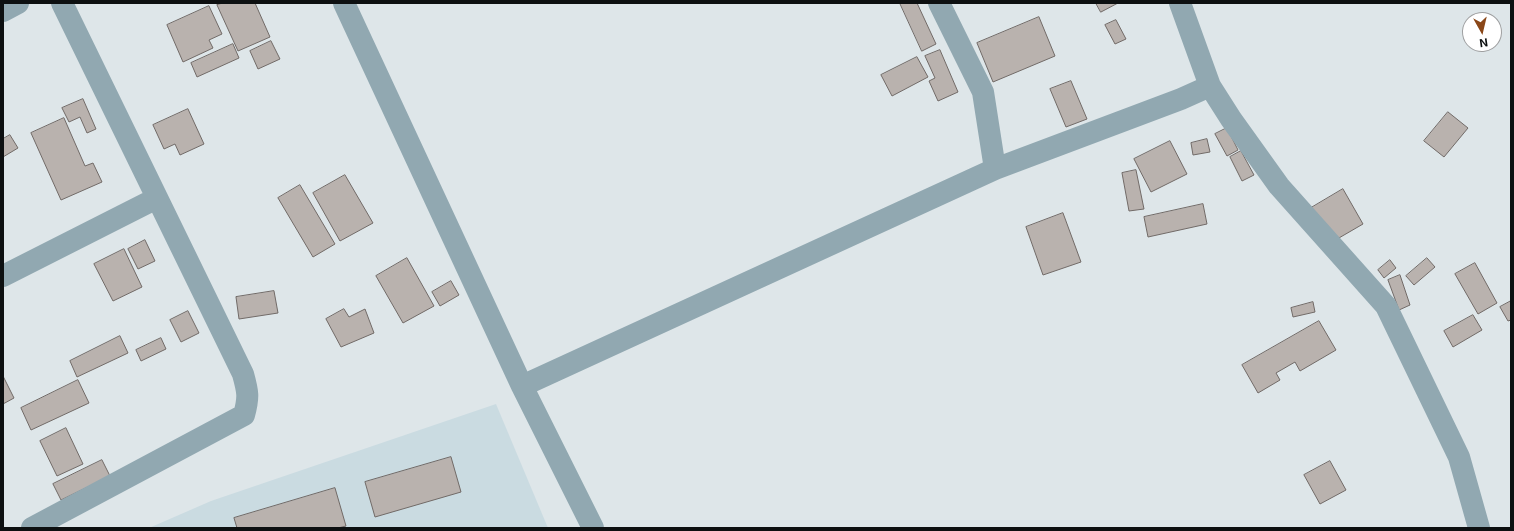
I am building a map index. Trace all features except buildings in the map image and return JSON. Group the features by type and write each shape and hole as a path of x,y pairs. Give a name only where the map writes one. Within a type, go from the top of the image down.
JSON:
{"street":[{"path":"3,11 18,3"},
{"path":"32,528 244,415 248,391 243,374 62,3"},
{"path":"344,3 522,386 593,528"},
{"path":"939,3 983,92 995,169"},
{"path":"1180,3 1210,86 1231,119 1279,186 1386,306 1459,457 1479,528"},
{"path":"522,386 995,169 1181,99 1210,86"},
{"path":"3,276 157,198"}],"shaded area":[{"path":"496,404 548,528 149,528 211,501"}]}
